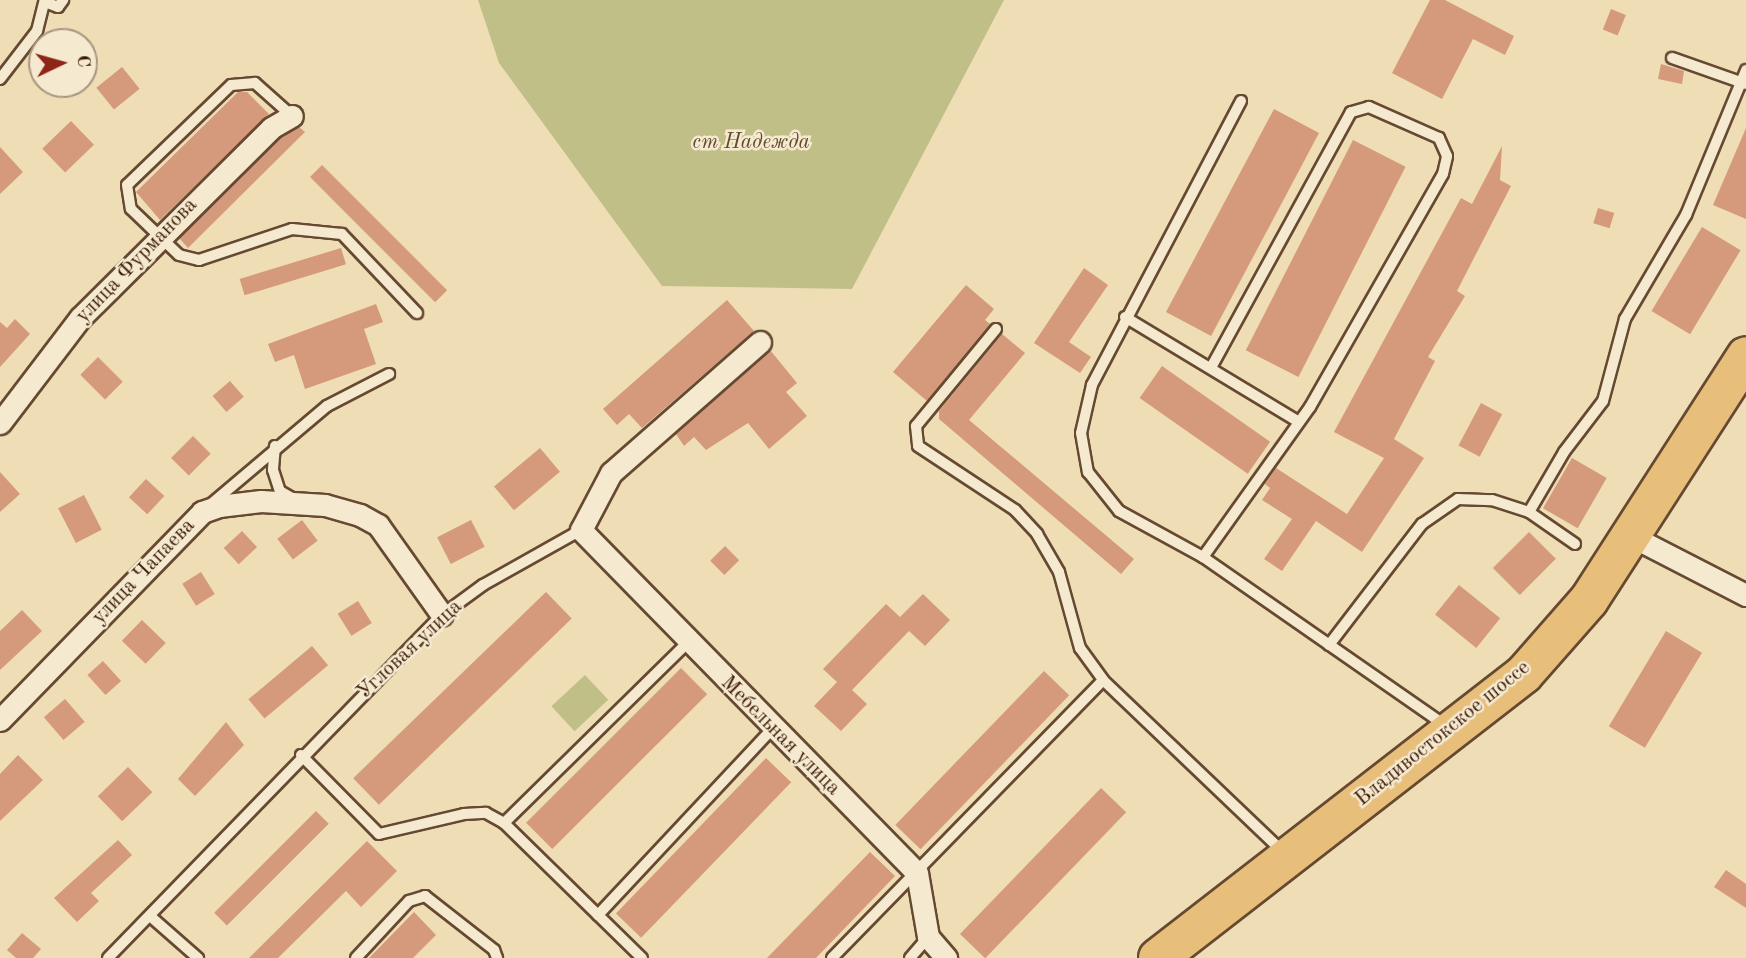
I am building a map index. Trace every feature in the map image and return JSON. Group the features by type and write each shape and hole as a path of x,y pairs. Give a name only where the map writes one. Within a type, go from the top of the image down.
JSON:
{"highway":[{"name":"Владивостокское шоссе","path":"1158,958 1524,674 1589,600 1633,537 1746,356"}],"street":[{"name":"улица Фурманова","path":"0,423 80,317 271,128 292,116"},
{"path":"581,530 611,473 760,342"},
{"name":"улица Чапаева","path":"0,720 202,512 261,502 302,504 360,515 378,525 442,615"},
{"name":"Мебельная улица","path":"581,530 687,643 917,873"},
{"path":"1633,537 1746,595"},
{"path":"917,873 928,937 946,958"}],"lane":[{"path":"0,79 23,55 45,1 58,7 63,0"},
{"path":"1672,58 1744,84"},
{"path":"1529,512 1564,452 1603,401 1625,319 1686,215 1744,84 1746,70"},
{"path":"292,116 255,83 232,85 127,185 131,209 179,255 199,260 292,229 342,234 417,313"},
{"path":"1241,101 1125,317 1092,385 1081,433 1088,472 1119,511 1203,557 1450,729"},
{"path":"1203,557 1299,422 1443,174 1447,156 1439,138 1369,107 1351,112 1211,368"},
{"path":"1125,317 1299,422"},
{"path":"996,329 916,426 918,446 1015,510 1037,534 1059,572 1080,648 1103,680 1288,858"},
{"path":"202,512 275,446 327,406 389,374"},
{"path":"275,446 272,470 280,491 302,504"},
{"path":"1329,645 1422,524 1458,499 1492,500 1529,512 1574,544"},
{"name":"Угловая улица","path":"108,958 301,755 442,615 483,585 581,530"},
{"path":"504,823 687,643"},
{"path":"832,958 1103,680"},
{"path":"598,915 772,729"},
{"path":"301,755 379,835 464,814 486,813 504,823 642,958"},
{"path":"356,958 409,901 425,896 484,941 497,958"},
{"path":"150,916 198,958"},
{"path":"910,958 928,937"}],"green space":[{"name":"ст Надежда","path":"478,0 1004,0 852,289 662,286 499,63"},
{"path":"585,675 608,700 575,731 551,706"}],"building":[{"path":"1430,0 1445,0 1514,36 1505,55 1473,39 1442,99 1392,73"},
{"path":"1611,9 1626,15 1618,35 1603,29"},
{"path":"1661,64 1684,71 1682,84 1658,79"},
{"path":"122,67 140,89 114,110 98,86"},
{"path":"238,92 247,92 269,114 160,220 136,192"},
{"path":"1274,109 1319,133 1211,336 1166,312"},
{"path":"71,121 94,145 65,173 42,149"},
{"path":"299,127 305,132 188,248 179,238 279,139"},
{"path":"1746,128 1746,219 1713,205"},
{"path":"1353,140 1406,167 1298,377 1246,350"},
{"path":"1502,146 1500,180 1511,186 1457,291 1465,296 1428,357 1435,361 1394,439 1424,458 1362,552 1316,521 1282,571 1264,559 1292,519 1262,500 1270,488 1265,484 1276,468 1347,514 1384,458 1334,432 1461,198 1472,204"},
{"path":"0,147 23,172 0,194"},
{"path":"322,165 447,290 435,302 310,177"},
{"path":"1598,208 1614,213 1610,228 1593,223"},
{"path":"1702,227 1741,250 1690,334 1652,311"},
{"path":"341,248 346,264 245,295 240,279"},
{"path":"1084,268 1108,285 1069,342 1091,357 1080,373 1034,343"},
{"path":"966,285 994,309 985,320 990,324 927,401 893,372"},
{"path":"727,300 754,331 642,428 629,414 617,425 603,409"},
{"path":"376,304 383,322 364,329 376,364 305,389 294,355 275,362 268,344"},
{"path":"15,319 30,334 0,367 0,322 7,328"},
{"path":"1002,334 1025,353 969,420 1134,559 1121,574 939,419 939,411"},
{"path":"770,350 797,383 786,392 807,416 769,449 748,423 706,450 694,437 684,446 676,434"},
{"path":"98,357 123,382 105,399 80,375"},
{"path":"1162,366 1270,442 1248,474 1140,398"},
{"path":"230,381 244,397 226,412 213,396"},
{"path":"1481,403 1502,414 1480,457 1458,445"},
{"path":"193,436 211,454 189,476 171,458"},
{"path":"540,448 560,472 514,510 494,487"},
{"path":"1572,458 1607,478 1578,528 1543,508"},
{"path":"0,472 20,494 0,512"},
{"path":"146,479 164,496 147,514 129,497"},
{"path":"84,495 102,530 76,543 58,508"},
{"path":"302,520 318,541 293,559 277,539"},
{"path":"471,520 485,547 451,564 437,537"},
{"path":"242,531 257,547 239,564 224,548"},
{"path":"1529,532 1556,559 1520,595 1493,568"},
{"path":"725,546 739,560 724,575 710,561"},
{"path":"201,572 215,594 196,606 182,584"},
{"path":"1459,585 1500,618 1476,648 1435,615"},
{"path":"546,592 572,619 379,805 353,778"},
{"path":"923,594 950,620 925,646 909,631 852,690 867,704 841,731 814,706 837,682 823,669 886,604 900,617"},
{"path":"358,601 372,623 351,636 338,614"},
{"path":"22,610 42,631 0,670 0,631"},
{"path":"142,620 166,643 146,664 122,641"},
{"path":"1666,631 1702,653 1645,748 1609,726"},
{"path":"312,646 328,665 264,719 248,699"},
{"path":"103,661 121,681 105,695 87,675"},
{"path":"681,668 707,694 552,849 526,823"},
{"path":"1044,671 1069,695 921,849 895,825"},
{"path":"65,699 85,722 64,740 44,717"},
{"path":"226,722 244,745 195,796 178,779"},
{"path":"18,755 43,780 0,821 0,774"},
{"path":"766,758 791,782 641,938 616,913"},
{"path":"128,767 152,792 122,821 98,796"},
{"path":"1101,788 1126,812 985,958 960,934"},
{"path":"316,811 329,824 227,926 214,913"},
{"path":"118,840 132,855 91,893 99,901 77,922 54,898"},
{"path":"367,841 397,871 361,907 346,891 278,958 249,958"},
{"path":"870,852 895,876 816,958 767,958"},
{"path":"1726,870 1746,884 1746,908 1714,887"},
{"path":"414,912 436,935 413,958 369,958"},
{"path":"22,933 41,949 33,958 16,958 7,950"}]}
